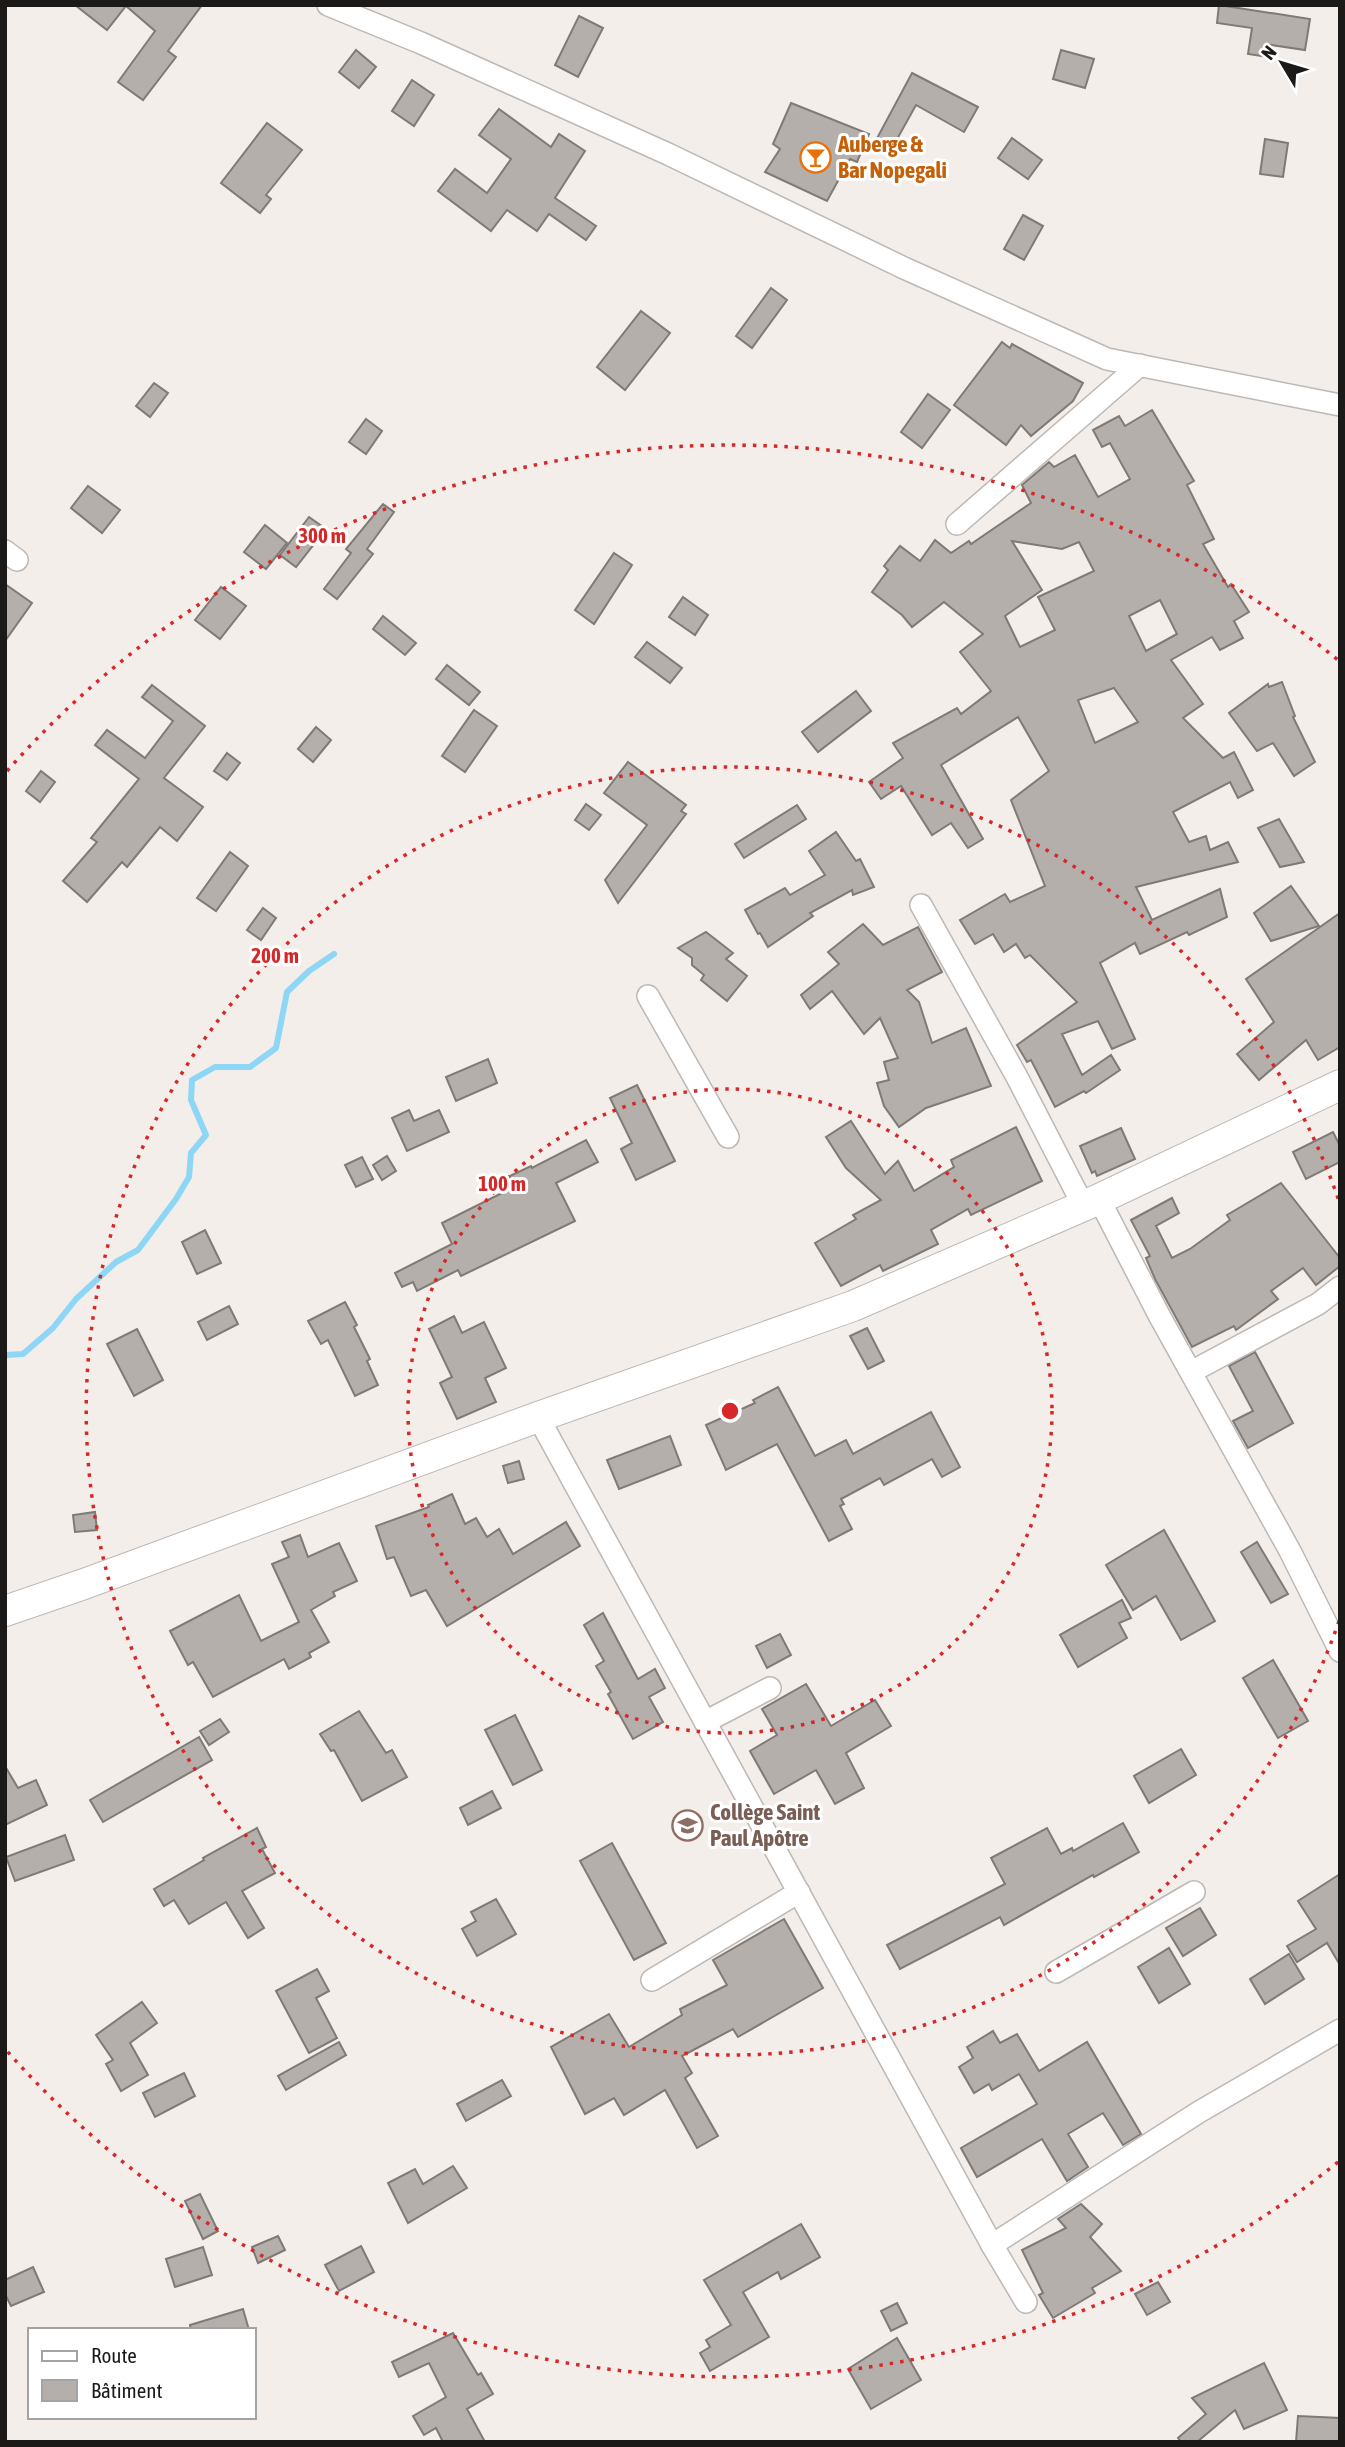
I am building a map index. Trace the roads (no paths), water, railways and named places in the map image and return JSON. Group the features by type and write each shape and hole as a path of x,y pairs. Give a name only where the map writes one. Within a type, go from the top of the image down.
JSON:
{"street":[{"path":"328,5 421,43 668,154 904,268 1107,359 1340,405"},
{"path":"957,524 1140,365"},
{"path":"921,905 1017,1077 1191,1371 1290,1551 1340,1651"},
{"path":"648,996 728,1137"},
{"path":"5,1611 538,1417 853,1306 1091,1202 1340,1085"},
{"path":"1191,1371 1318,1304 1340,1287"},
{"path":"538,1417 992,2245 1026,2302"},
{"path":"705,1722 770,1688"},
{"path":"653,1980 799,1892"},
{"path":"1056,1972 1194,1892"},
{"path":"992,2245 1199,2112 1340,2030"}],"waterway":[{"path":"5,1355 23,1354 53,1328 76,1299 116,1262 138,1250 176,1199 189,1177 191,1153 206,1135 191,1100 192,1080 215,1067 250,1067 276,1048 287,992 309,971 334,954"}],"place":[{"name":"Auberge & Bar Nopegali","path":"815,157"},
{"name":"Collège Saint Paul Apôtre","path":"687,1825"}]}
